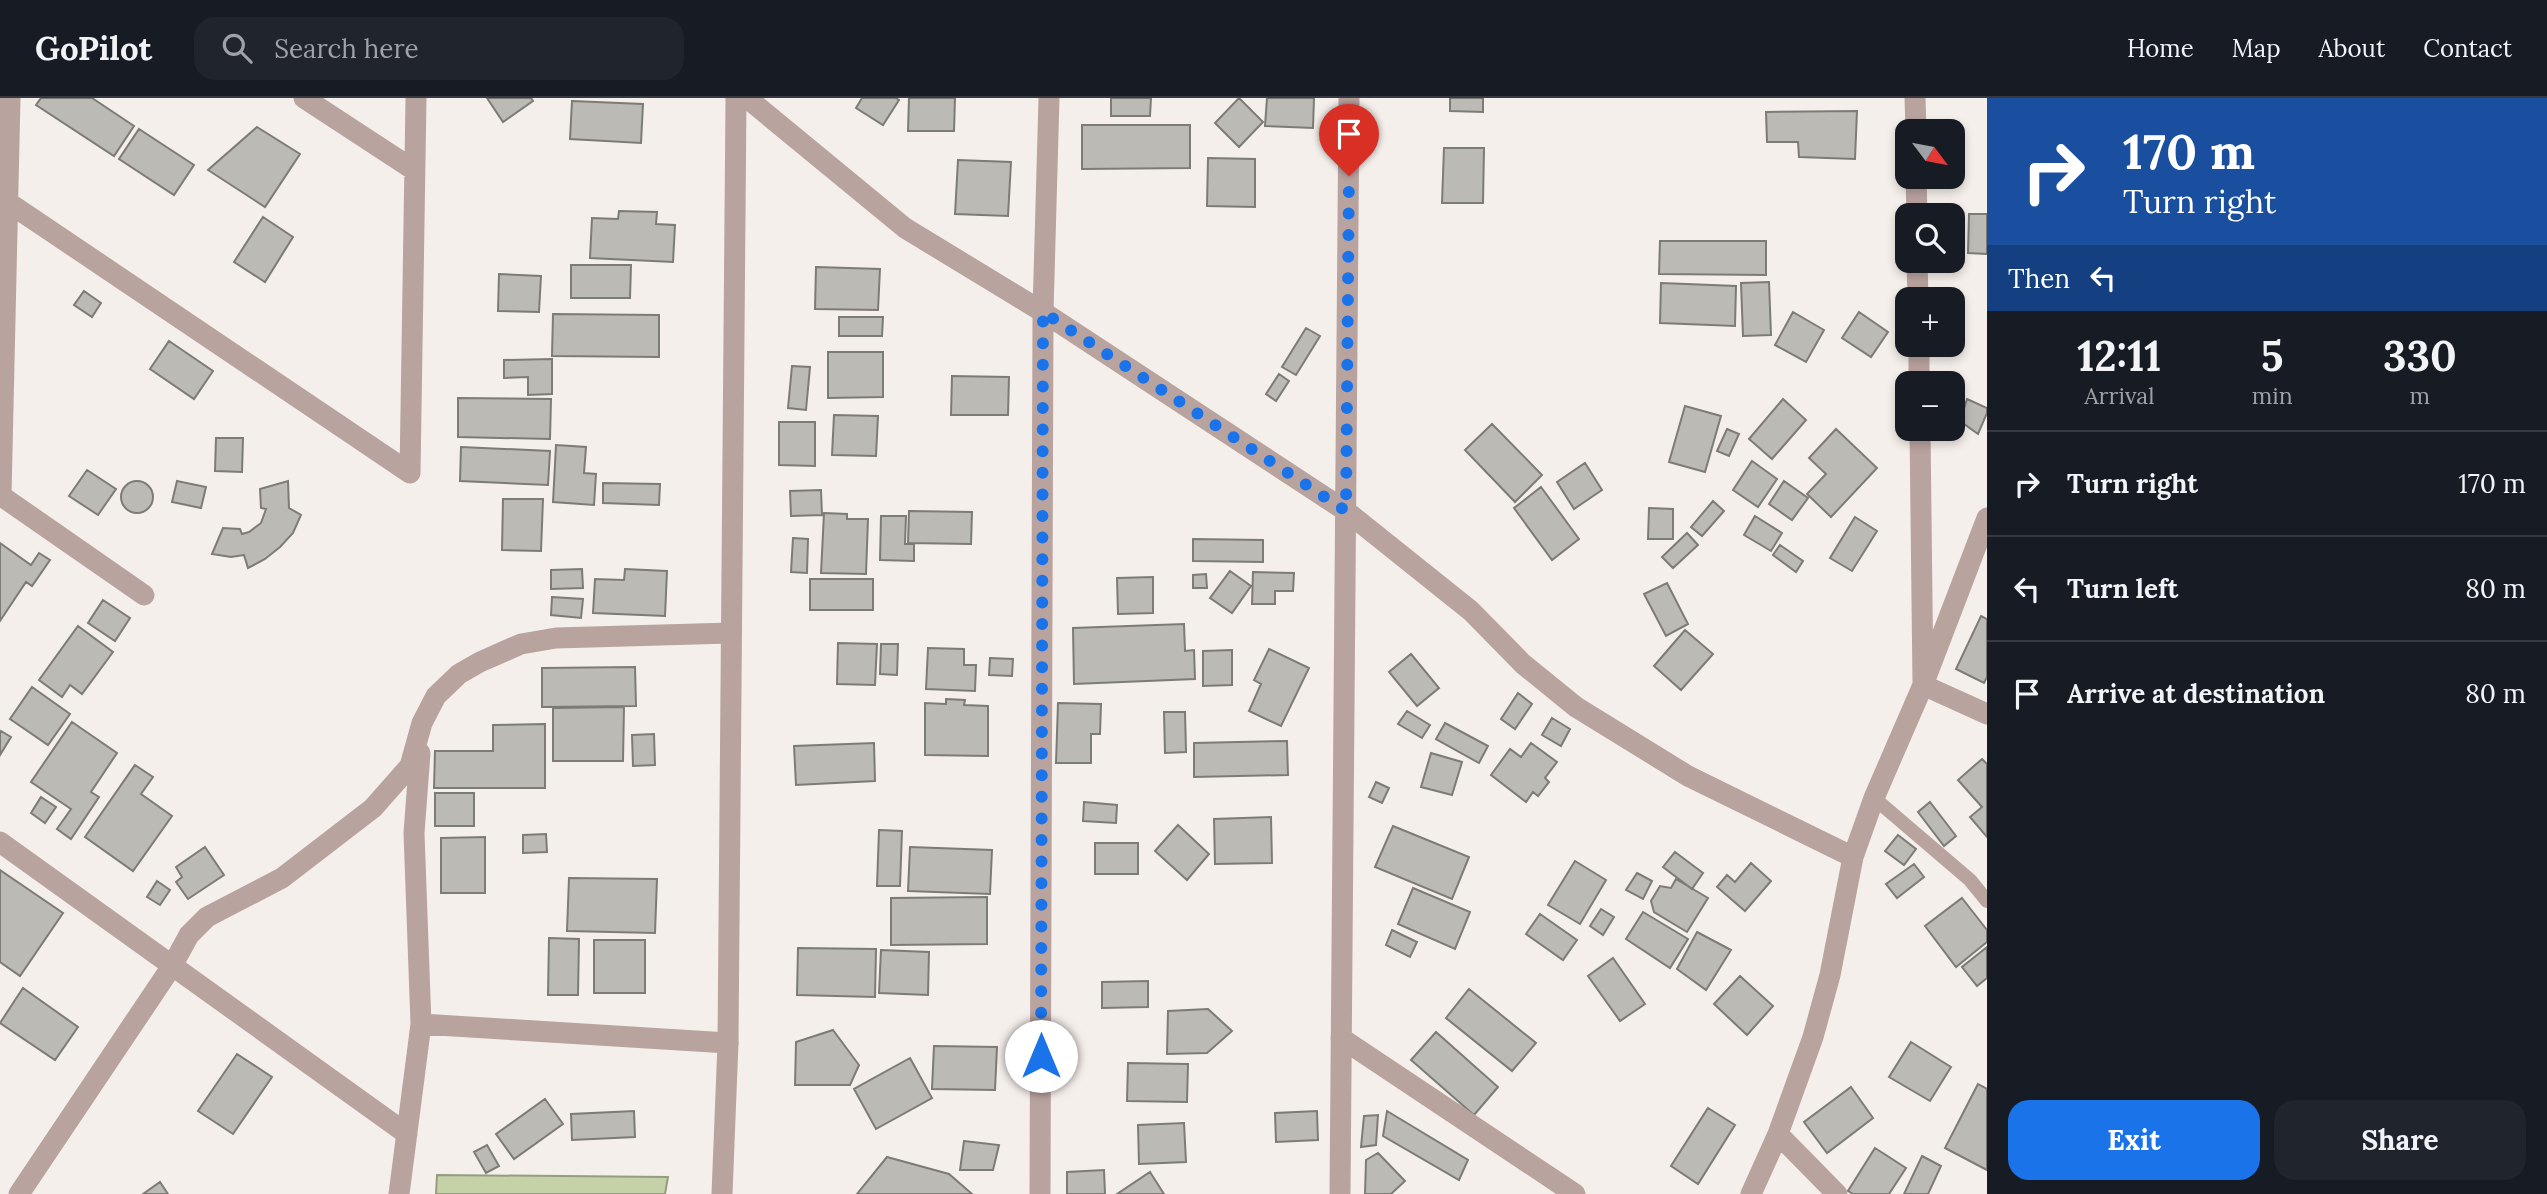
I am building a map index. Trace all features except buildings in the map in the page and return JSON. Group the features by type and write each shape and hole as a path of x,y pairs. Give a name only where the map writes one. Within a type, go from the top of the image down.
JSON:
{"street":[{"path":"10,98 0,495 144,594"},
{"path":"304,98 414,170"},
{"path":"9,203 410,473 416,98"},
{"path":"722,1194 728,1043 736,98"},
{"path":"747,98 905,228 1043,312 1346,511 1471,611 1522,664 1576,707 1688,776 1853,857"},
{"path":"1040,1194 1043,312 1049,98"},
{"path":"1340,1194 1349,98"},
{"path":"1915,98 1916,119"},
{"path":"1920,441 1923,685"},
{"path":"1751,1194 1778,1134 1813,1037 1830,975 1853,857 1874,798 1923,685 1987,518"},
{"path":"19,1194 197,925 208,916 282,878 373,808 410,766 422,723 436,696 459,674 521,644 555,638 731,634"},
{"path":"1923,685 1987,714"},
{"path":"399,1194 421,1024 414,833 422,723"},
{"path":"0,842 407,1134"},
{"path":"421,1024 728,1043"},
{"path":"1341,1038 1575,1194"},
{"path":"1778,1134 1837,1194"}],"lane":[{"path":"1874,798 1970,880 1987,901"}],"shaded area":[{"path":"437,1175 668,1177 665,1194 436,1194"}],"route":[{"path":"1041,1056 1043,312 1346,511 1349,176"}]}
